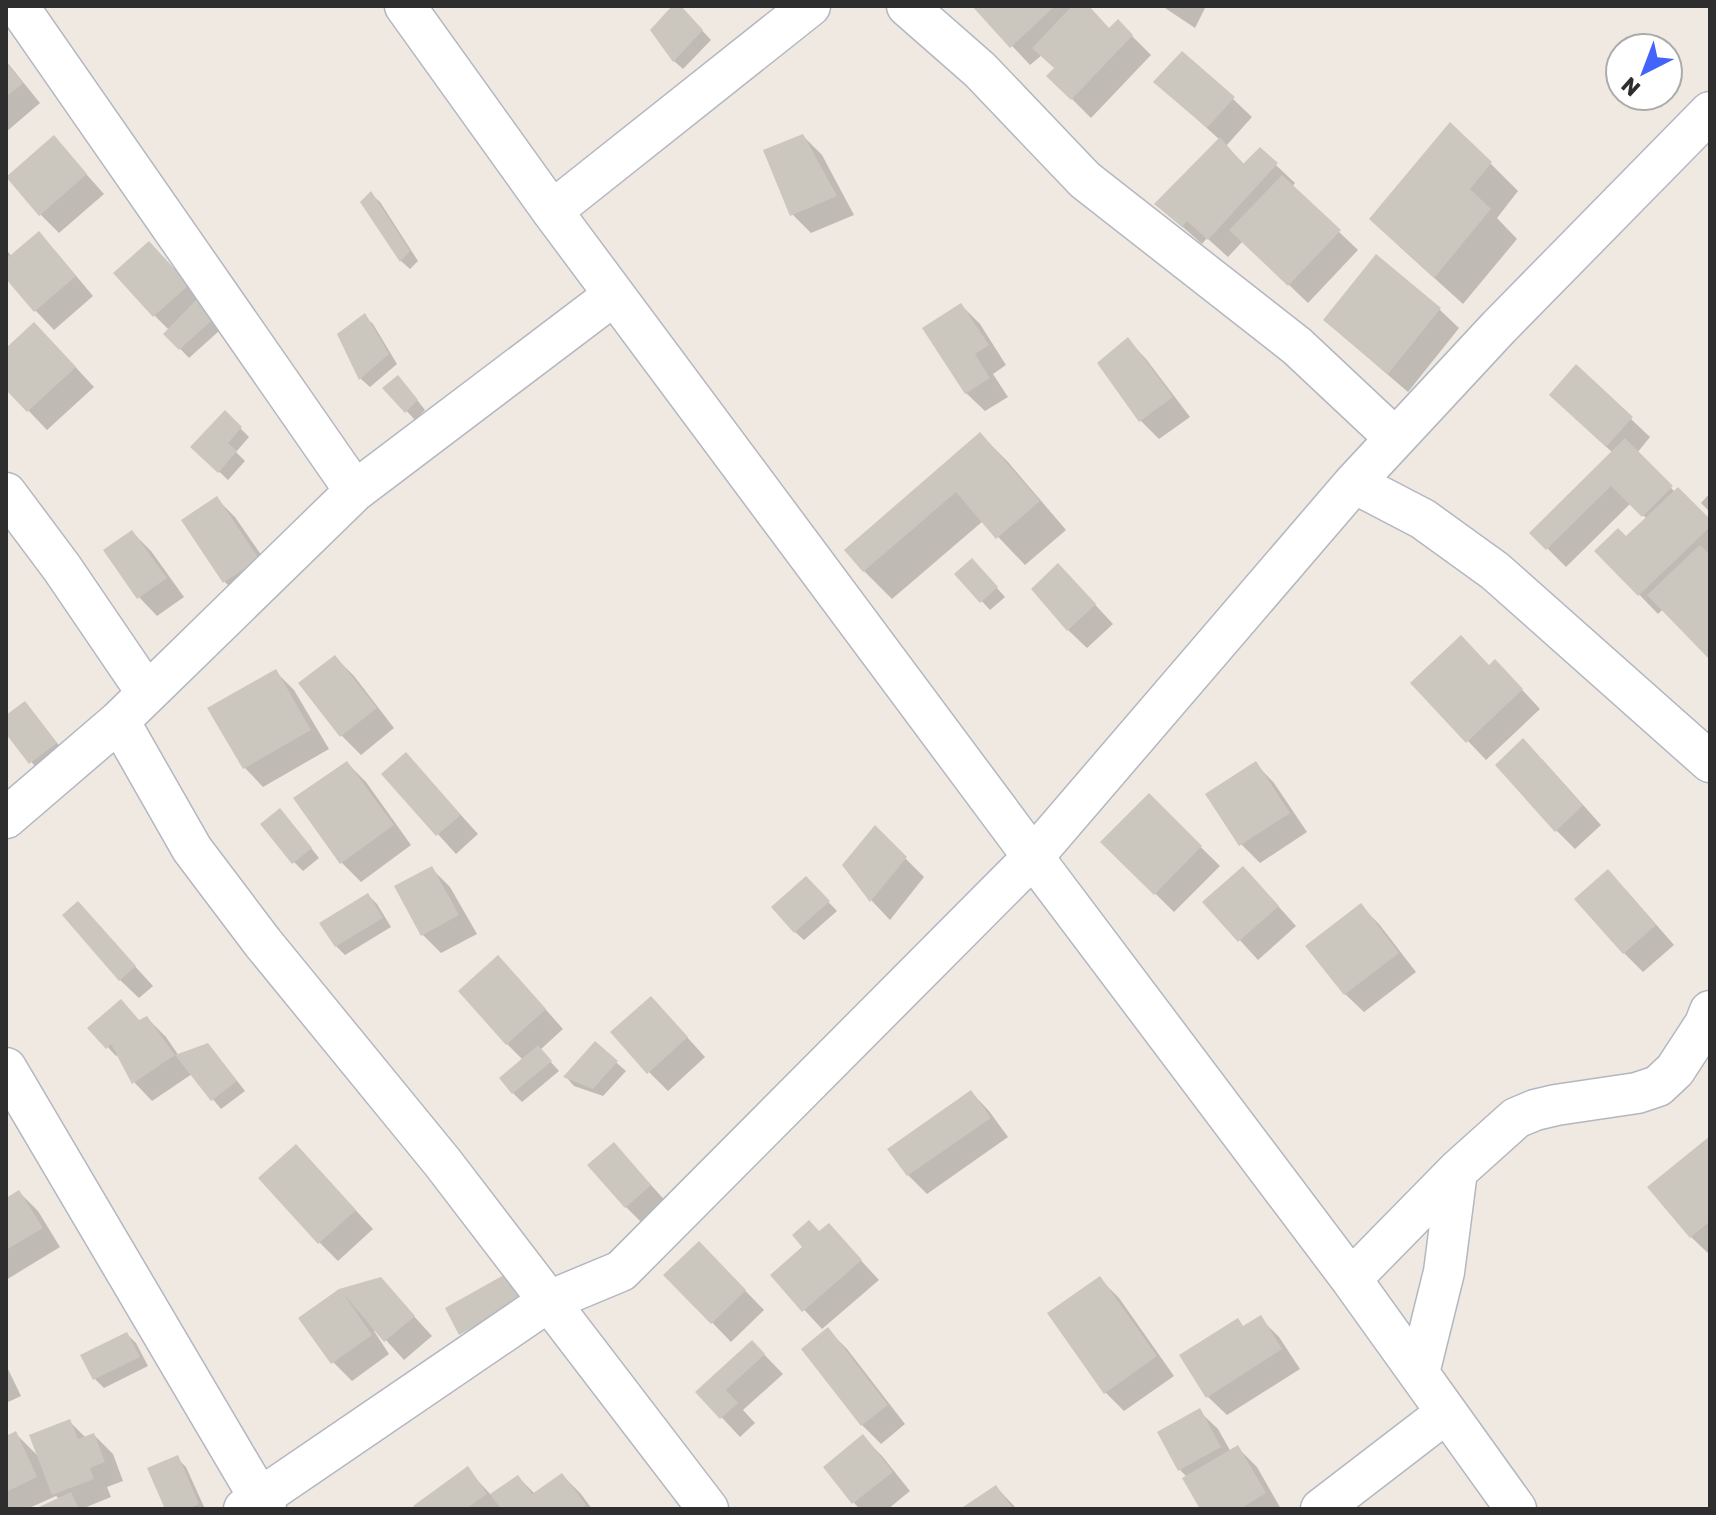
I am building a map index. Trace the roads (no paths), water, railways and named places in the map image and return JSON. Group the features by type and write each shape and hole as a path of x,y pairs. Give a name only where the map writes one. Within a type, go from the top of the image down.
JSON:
{"street":[{"path":"18,6 355,491"},
{"path":"405,6 614,295 1351,1279 1516,1509"},
{"path":"552,211 810,6"},
{"path":"907,6 980,70 1085,180 1297,346 1395,438"},
{"path":"6,1068 257,1505 549,1301 621,1271 1033,857 1354,483 1499,327 1710,112"},
{"path":"6,818 119,721 355,491 614,295"},
{"path":"1354,483 1423,519 1495,571 1710,762"},
{"path":"6,493 62,568 147,693"},
{"path":"119,721 192,849 263,943 443,1163 708,1509"},
{"path":"1351,1279 1457,1171 1516,1118 1556,1105 1637,1093 1658,1086 1675,1070 1710,1011"},
{"path":"1419,1373 1444,1272 1457,1171"},
{"path":"1321,1509 1446,1413"}]}
